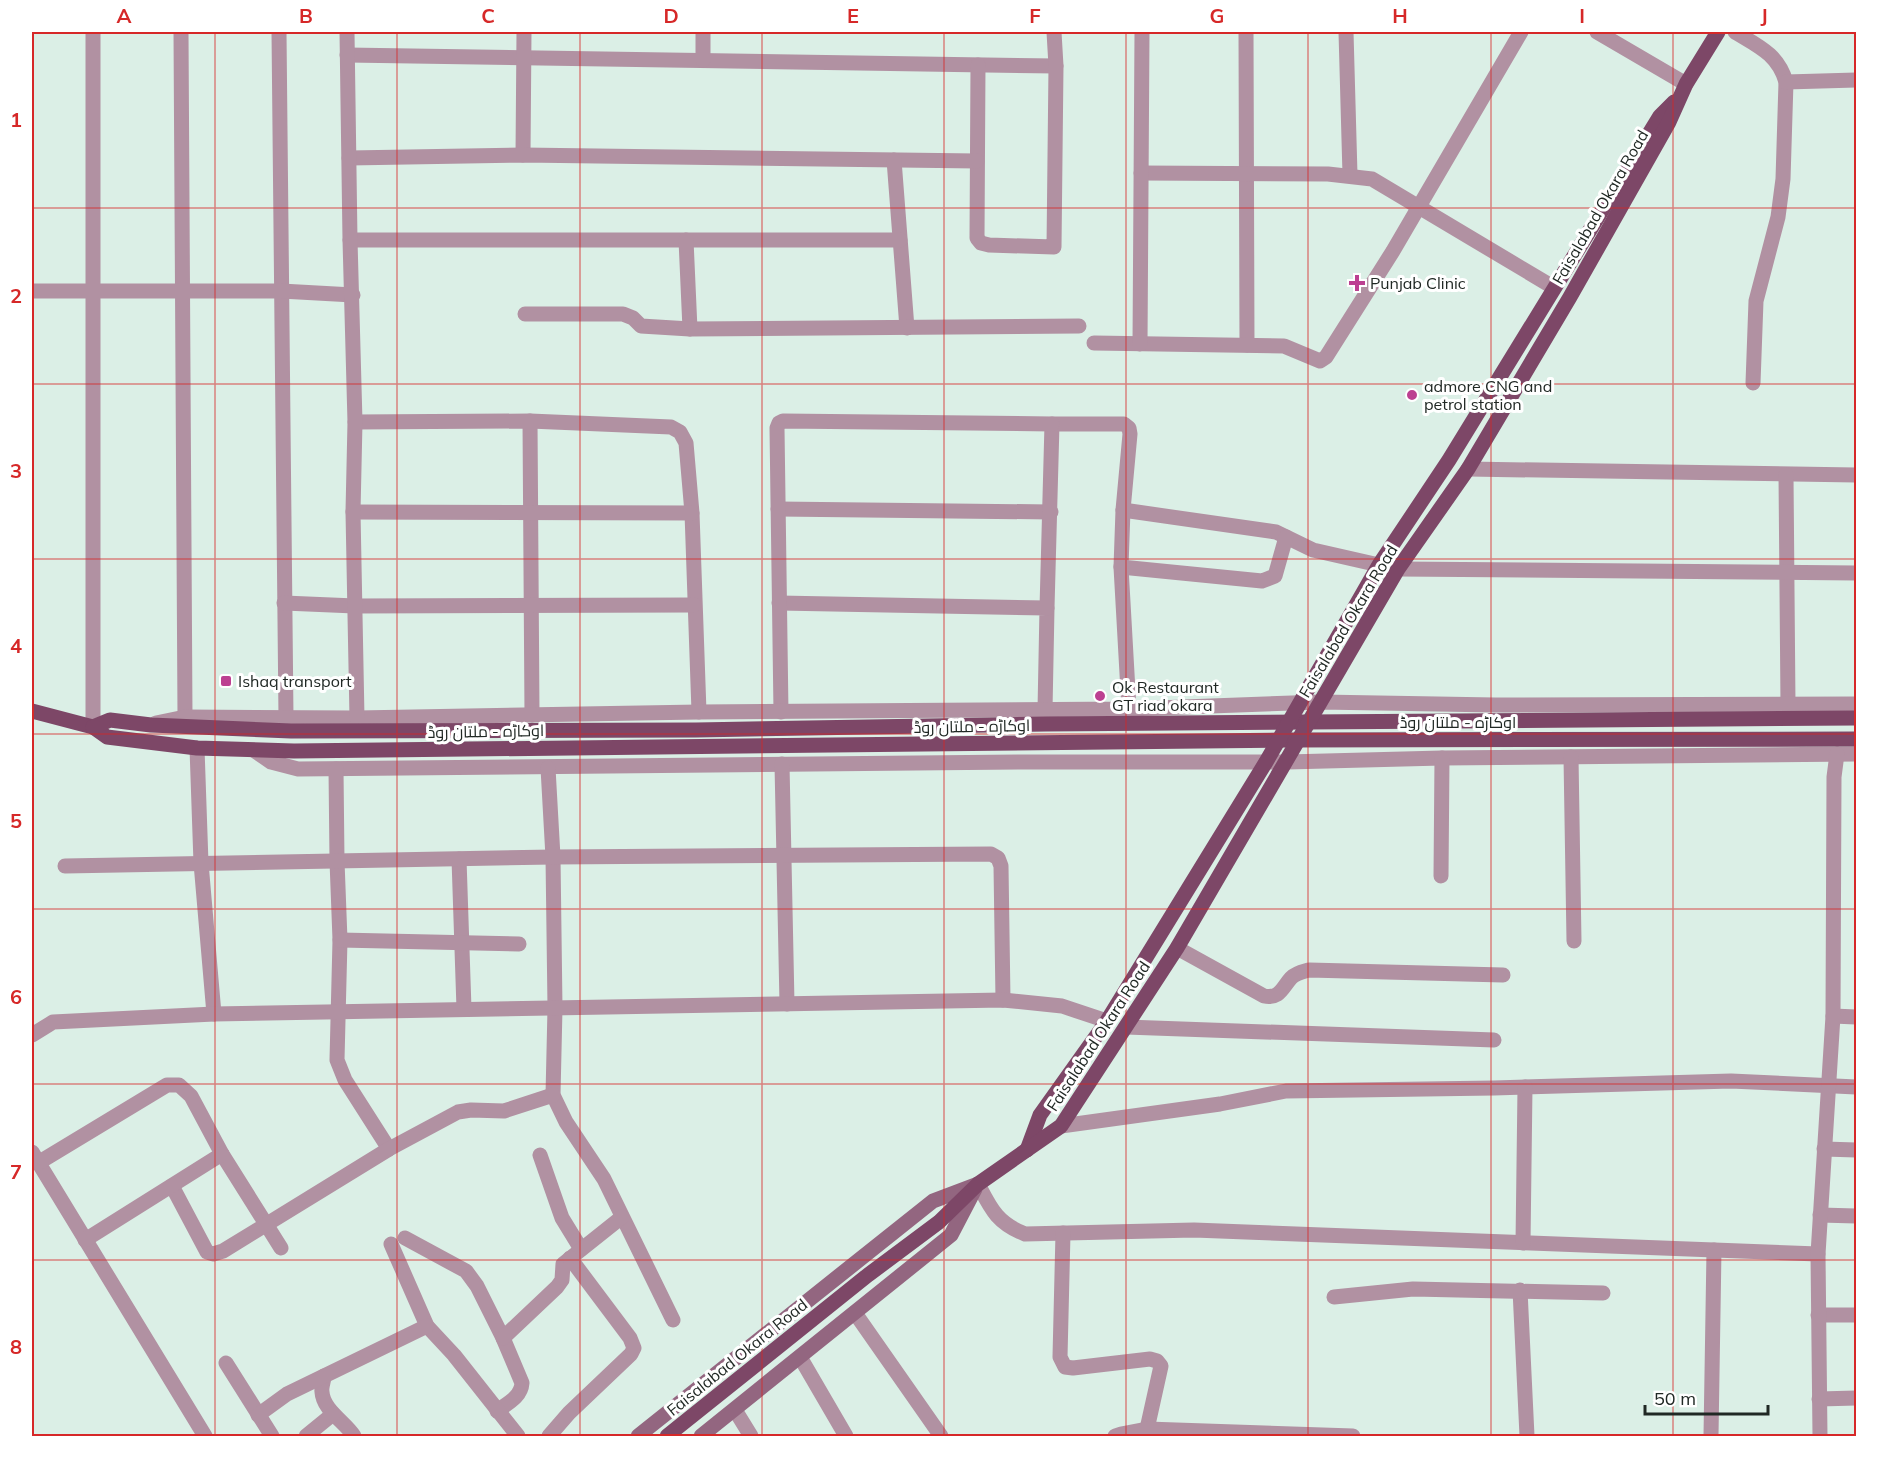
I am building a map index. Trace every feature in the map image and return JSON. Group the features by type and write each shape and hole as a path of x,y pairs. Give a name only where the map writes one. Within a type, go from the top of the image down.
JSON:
{"main road":[{"name":"Faisalabad Okara Road","path":"667,1437 868,1275 939,1222 978,1184 1061,1126 1177,948 1398,569 1468,469 1570,297 1669,122 1683,89 1718,32"},
{"name":"Faisalabad Okara Road","path":"1026,1150 1040,1115 1107,1021 1266,762 1379,565 1449,460 1553,287 1660,116 1683,89"},
{"name":"اوکاڑہ - ملتان روڈ","path":"32,711 93,727 107,737 197,748 294,752 1287,740 1857,739"},
{"name":"اوکاڑہ - ملتان روڈ","path":"93,727 110,720 151,725 289,724 696,730 1046,724 1857,718"},
{"path":"701,1437 951,1235 978,1184"},
{"path":"638,1437 933,1201 978,1184"}],"street":[{"path":"93,32 93,727"},
{"path":"181,32 185,717"},
{"path":"279,32 284,603 289,724"},
{"path":"347,32 355,422 353,512 357,718"},
{"path":"523,155 524,32"},
{"path":"703,32 703,60"},
{"path":"978,65 977,238 981,243 989,245 1054,247 1056,66 1054,32"},
{"path":"1140,344 1142,32"},
{"path":"1246,32 1247,345"},
{"path":"1346,32 1350,176"},
{"path":"1094,343 1284,346 1320,361 1326,357 1420,207 1521,32"},
{"path":"1597,32 1683,89"},
{"path":"1735,32 1775,58 1782,68 1786,82 1783,179 1778,217 1756,301 1753,383"},
{"path":"347,55 1056,66"},
{"path":"1786,82 1857,80"},
{"path":"349,158 523,155 977,161"},
{"path":"894,160 907,328"},
{"path":"1141,173 1246,173 1350,176 1372,179 1553,287"},
{"path":"350,240 900,240"},
{"path":"686,240 690,329"},
{"path":"32,291 281,291 353,295"},
{"path":"525,314 623,314 633,318 641,326 690,329 1079,326"},
{"path":"355,422 530,421 671,427 680,432 686,443 692,513 699,712"},
{"path":"530,421 532,715"},
{"path":"781,712 777,428 783,421 1124,424 1129,428 1121,567 1129,709"},
{"path":"1045,710 1052,424"},
{"path":"1468,469 1857,475"},
{"path":"1786,475 1788,704"},
{"path":"778,509 1051,512"},
{"path":"1123,510 1276,532 1312,550 1379,565"},
{"path":"353,512 692,513"},
{"path":"1121,567 1262,581 1275,576 1286,537"},
{"path":"1398,569 1857,573"},
{"path":"284,603 355,606 694,606"},
{"path":"779,603 1047,608"},
{"path":"151,725 185,717 289,724 357,718 699,712 1129,709 1321,702 1495,705 1857,704"},
{"path":"197,748 201,863 214,1014"},
{"path":"255,751 271,762 288,768 336,769 1287,762 1442,758 1857,754"},
{"path":"1820,1437 1818,1254 1833,1017 1834,777 1837,754"},
{"path":"1571,757 1574,940"},
{"path":"1441,876 1442,758"},
{"path":"782,764 787,1004"},
{"path":"548,768 553,857 555,1008 553,1095 566,1122 604,1179 673,1320"},
{"path":"336,769 340,940 337,1060 345,1080 389,1149"},
{"path":"65,866 553,857 991,854 998,858 1001,866 1003,1000"},
{"path":"459,859 464,1009"},
{"path":"340,940 519,944"},
{"path":"1177,948 1271,998 1279,995 1292,977 1299,972 1309,970 1503,975"},
{"path":"32,1035 53,1022 214,1014 1003,1000 1062,1006 1107,1021"},
{"path":"1833,1017 1857,1017"},
{"path":"1126,1027 1494,1040"},
{"path":"1061,1126 1220,1104 1286,1091 1731,1081 1857,1087"},
{"path":"205,1437 35,1157 167,1085 179,1085 191,1096 222,1155 281,1248"},
{"path":"1523,1243 1525,1087"},
{"path":"172,1186 207,1252 213,1254 223,1251 267,1225 389,1149 458,1112 471,1110 504,1112 553,1095"},
{"path":"1824,1149 1857,1150"},
{"path":"85,1240 222,1155"},
{"path":"540,1155 576,1253 634,1347 631,1354 569,1413 549,1437"},
{"path":"978,1184 994,1213 1008,1227 1025,1234 1194,1230 1818,1254"},
{"path":"1820,1215 1857,1216"},
{"path":"503,1338 557,1287 562,1280 563,1264 622,1217"},
{"path":"1063,1233 1060,1357 1065,1367 1073,1368 1150,1359 1157,1361 1161,1366 1147,1429"},
{"path":"497,1411 519,1395 522,1383 477,1286 466,1271 398,1241 427,1326 454,1355 497,1411 518,1437"},
{"path":"1711,1437 1714,1250"},
{"path":"1334,1296 1413,1289 1603,1293"},
{"path":"1520,1290 1527,1437"},
{"path":"855,1313 941,1437"},
{"path":"1818,1315 1857,1315"},
{"path":"258,1415 287,1394 427,1326"},
{"path":"800,1357 846,1437"},
{"path":"226,1363 272,1437"},
{"path":"324,1376 322,1392 333,1414 341,1419 354,1437"},
{"path":"1820,1399 1857,1398"},
{"path":"735,1410 751,1437"},
{"path":"306,1437 333,1414"},
{"path":"1115,1437 1147,1429 1353,1437"}],"place":[{"name":"Punjab Clinic","path":"1357,283"},
{"name":"admore CNG and petrol station","path":"1412,395"},
{"name":"Ishaq transport","path":"226,681"},
{"name":"Ok Restaurant GT riad okara","path":"1100,696"}]}
